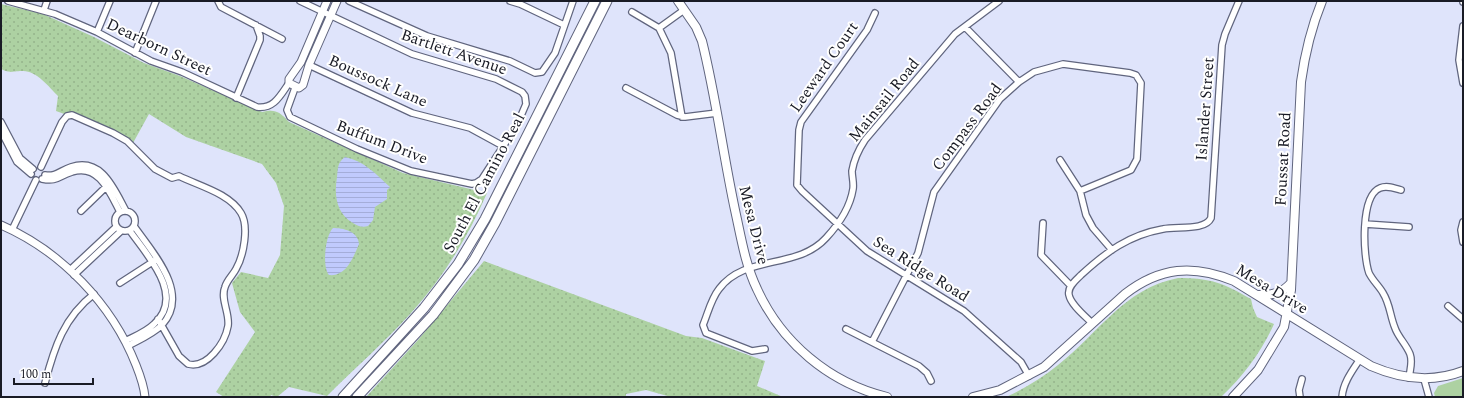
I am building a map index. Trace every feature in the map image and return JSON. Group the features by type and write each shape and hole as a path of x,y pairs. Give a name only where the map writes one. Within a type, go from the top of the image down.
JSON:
{"main road":[{"name":"South El Camino Real","path":"343,397 424,308 458,264 485,219 595,1"},
{"name":"South El Camino Real","path":"357,397 433,314 474,260 495,223 607,1"},
{"name":"Mesa Drive","path":"678,1 696,27 702,41 717,113 726,171 748,267 756,288 769,312 794,344 811,359 841,380 887,397"},
{"name":"Foussat Road","path":"1233,397 1258,370 1284,327 1291,283 1301,82 1305,54 1313,23 1322,1"},
{"name":"Mesa Drive","path":"973,397 1000,390 1029,376 1054,359 1092,323 1139,283 1151,277 1173,271 1203,271 1234,280 1257,295 1285,317 1383,371 1409,378 1424,379 1449,376 1463,370"},
{"path":"1257,295 1276,294 1284,290 1291,283"},
{"name":"Foussat Road","path":"1227,397 1242,383 1259,361 1285,317"}],"street":[{"name":"Dearborn Street","path":"8,1 44,10 97,32 135,53 182,72 257,107 265,108 273,105 292,86"},
{"path":"44,10 48,1"},
{"path":"97,32 110,1"},
{"path":"135,53 156,1"},
{"path":"218,1 221,7 282,39"},
{"name":"Bartlett Avenue","path":"300,1 412,54 496,79 522,92 525,96 526,104 517,124 503,146"},
{"path":"327,1 309,44 295,72 289,79 292,86 299,88 303,85 309,65 337,1"},
{"path":"349,1 427,36 510,61 535,73 542,72 555,53 573,1"},
{"path":"510,1 520,4 564,25"},
{"name":"Mainsail Road","path":"765,349 752,351 710,335 705,331 703,325 718,290 738,272 748,267 806,253 817,247 837,224 848,207 853,187 852,171 857,152 865,140 955,34 999,1"},
{"name":"Islander Street","path":"1112,250 1119,245 1141,235 1163,228 1201,227 1209,222 1211,218 1222,45 1239,1"},
{"path":"659,28 684,10"},
{"path":"632,12 659,28 672,58 682,116"},
{"name":"Leeward Court","path":"797,185 801,122 867,30 875,12"},
{"path":"236,98 260,40 256,25"},
{"path":"1463,26 1459,60 1463,83"},
{"path":"965,27 1019,82"},
{"path":"309,44 306,59 309,65"},
{"name":"Compass Road","path":"872,342 907,275 922,242 934,192 1000,99 1019,82 1034,72 1063,64 1136,75 1141,83 1137,159 1134,167 1131,170 1080,191"},
{"name":"Boussock Lane","path":"309,65 412,113 470,128 503,146"},
{"name":"Buffum Drive","path":"292,86 287,110 290,117 358,149 411,171 472,184 476,183 482,179 503,146"},
{"path":"626,88 676,115 682,116 717,113"},
{"path":"32,172 41,168 62,122 67,116 72,115 113,133 127,141 155,169 172,178 179,176 227,198 235,204 242,214 246,224 246,232 237,267 225,286 223,294 228,326 222,340 207,360 201,364 188,364 179,356 160,322"},
{"path":"1,122 20,158 32,172 36,180"},
{"path":"1,131 17,162 32,172"},
{"path":"1060,160 1080,191 1086,216 1093,228 1112,250 1104,254 1071,286 1068,293 1070,299 1092,323"},
{"path":"12,230 36,180 51,176 70,167 99,170 104,173 120,212"},
{"path":"41,168 44,171 44,177"},
{"path":"108,184 126,211 133,215 135,220 134,226 130,231"},
{"path":"81,211 108,184"},
{"name":"Sea Ridge Road","path":"797,185 867,251 964,311 1021,362 1029,376"},
{"path":"1401,190 1387,186 1374,192 1368,204 1365,259 1373,281 1384,293 1389,305 1394,326 1412,360 1409,378"},
{"path":"118,229 114,222 115,216 120,212 126,211"},
{"path":"1463,222 1461,230 1463,242"},
{"path":"1043,223 1041,255 1071,286"},
{"path":"1366,224 1409,227"},
{"path":"1,225 42,248 94,294 111,318 126,344 142,381 145,397"},
{"path":"134,226 154,261"},
{"path":"118,229 130,231 169,280 172,294 172,304 160,322 126,344"},
{"path":"72,273 118,229"},
{"path":"120,283 154,261"},
{"path":"46,383 52,356 65,325 84,302 94,294"},
{"path":"1448,306 1463,319"},
{"path":"846,329 919,366 927,373 931,380"},
{"path":"1342,397 1342,390 1360,359"},
{"path":"1300,397 1299,390 1302,379"},
{"path":"1424,379 1429,397"}],"green space":[{"path":"1,4 43,14 94,37 144,63 180,76 262,112 277,112 289,122 403,173 487,193 463,241 434,286 423,300 380,345 327,396 289,387 277,397 271,395 270,397 224,397 216,392 255,332 240,312 232,283 241,272 268,278 280,255 284,206 276,183 262,164 186,137 149,114 133,143 117,133 56,111 58,96 37,76 27,71 10,72 1,69"},
{"path":"484,261 686,336 702,338 765,361 757,386 783,397 671,397 646,390 626,394 626,397 366,397 418,340"},
{"path":"1178,278 1208,280 1224,285 1251,299 1257,317 1274,324 1264,344 1251,363 1237,381 1221,397 1006,397 1033,383 1058,365 1073,353 1127,302 1142,292 1159,284"},
{"path":"1463,378 1463,397 1435,397 1434,393 1438,386"}],"water":[{"path":"345,157 364,165 390,187 387,190 387,199 375,207 373,220 368,226 358,226 347,219 340,209 336,197 339,164"},
{"path":"333,228 353,233 359,244 348,266 340,273 329,275 327,271 325,252 330,232"}]}
